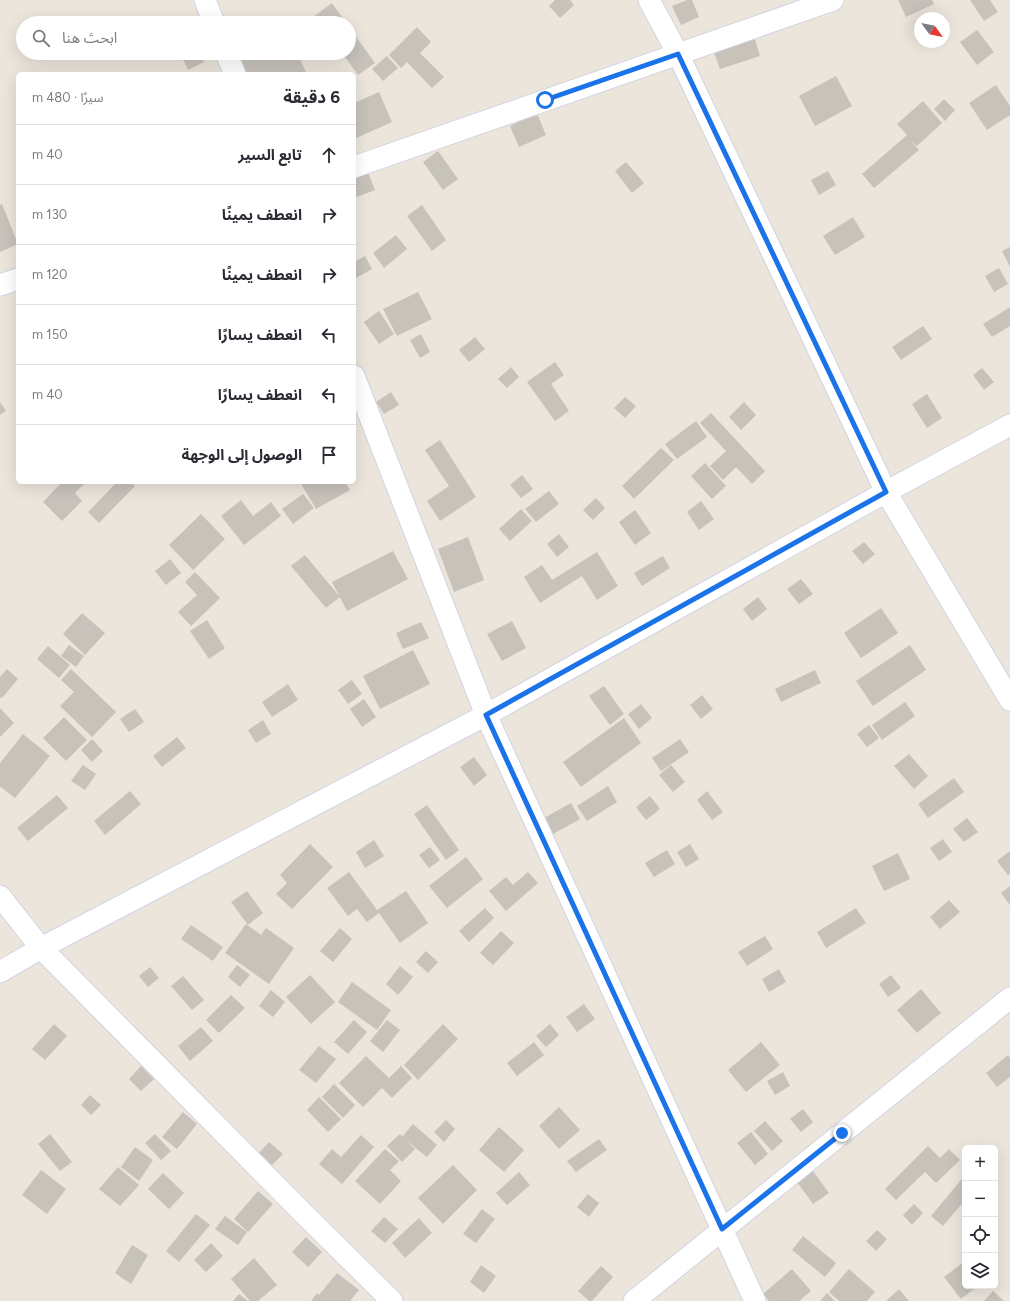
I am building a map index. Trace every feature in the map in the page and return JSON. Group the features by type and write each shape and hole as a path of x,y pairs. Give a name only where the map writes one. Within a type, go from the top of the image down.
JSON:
{"street":[{"path":"205,0 211,16"},
{"path":"649,0 678,54 886,492 1010,700"},
{"path":"356,166 833,0"},
{"path":"229,60 234,72"},
{"path":"0,286 16,281"},
{"path":"356,381 486,715 755,1301"},
{"path":"0,972 41,948 486,715 886,492 1010,425"},
{"path":"0,896 41,948 392,1301"},
{"path":"634,1301 1010,998"}],"building":[{"path":"555,0 570,0 574,5 560,18 549,6"},
{"path":"687,0 692,0 699,17 681,25 672,6"},
{"path":"898,0 932,0 934,4 906,17"},
{"path":"970,0 990,0 998,12 984,21"},
{"path":"332,3 341,16 314,16"},
{"path":"417,27 431,42 420,53 444,77 432,88 407,62 401,68 389,55"},
{"path":"977,30 994,52 977,65 960,42"},
{"path":"754,36 760,56 720,69 713,50"},
{"path":"356,37 375,63 358,75 347,60 356,60"},
{"path":"387,56 398,68 383,81 372,69"},
{"path":"183,60 203,60 204,62 188,70"},
{"path":"241,60 300,60 306,72 246,72"},
{"path":"836,76 852,106 815,126 799,96"},
{"path":"996,85 1010,106 1010,115 987,130 969,103"},
{"path":"379,92 392,122 356,138 356,102"},
{"path":"944,99 955,110 945,121 934,109"},
{"path":"923,101 942,123 917,146 911,141 919,150 874,188 862,174 907,135 897,124"},
{"path":"537,113 546,135 519,147 510,126"},
{"path":"438,151 458,179 443,190 423,162"},
{"path":"626,162 644,183 632,193 615,171"},
{"path":"828,171 836,185 819,195 811,180"},
{"path":"368,172 375,190 356,197 356,177"},
{"path":"2,204 16,239 16,245 0,252 0,205"},
{"path":"422,205 446,240 432,251 407,216"},
{"path":"853,217 865,237 835,255 823,236"},
{"path":"396,235 407,249 384,268 373,253"},
{"path":"1010,247 1010,267 1002,251"},
{"path":"365,256 372,269 356,278 356,261"},
{"path":"999,268 1008,284 994,292 985,276"},
{"path":"418,292 432,319 397,336 383,309"},
{"path":"1010,307 1010,326 992,337 983,324"},
{"path":"379,311 394,334 379,344 364,322"},
{"path":"923,326 932,339 901,360 892,347"},
{"path":"421,334 430,352 420,358 410,340"},
{"path":"475,337 485,349 469,362 459,350"},
{"path":"555,362 564,375 551,384 569,411 555,421 527,382"},
{"path":"511,367 519,377 507,388 498,379"},
{"path":"982,368 994,382 984,390 973,375"},
{"path":"391,392 399,405 384,414 376,402"},
{"path":"927,394 942,418 927,428 912,404"},
{"path":"625,397 636,406 625,418 614,408"},
{"path":"0,402 6,411 0,415"},
{"path":"744,402 756,415 741,430 729,417"},
{"path":"711,413 765,471 752,484 736,467 723,480 710,466 726,451 700,423"},
{"path":"696,421 707,437 677,459 665,444"},
{"path":"440,440 476,497 440,521 427,501 449,486 425,450"},
{"path":"661,448 674,460 634,499 622,486"},
{"path":"705,463 726,486 712,499 691,476"},
{"path":"522,475 533,489 521,498 510,485"},
{"path":"60,484 84,484 75,493 82,501 62,521 43,502"},
{"path":"115,484 133,484 135,486 99,523 88,512"},
{"path":"301,484 346,484 350,490 316,509"},
{"path":"549,491 559,504 536,522 525,509"},
{"path":"303,494 314,508 293,524 282,509"},
{"path":"596,498 605,508 593,520 583,510"},
{"path":"241,500 253,516 271,502 281,516 244,545 221,516"},
{"path":"701,501 714,519 699,530 687,512"},
{"path":"521,509 532,521 510,541 499,529"},
{"path":"635,510 651,533 635,545 619,522"},
{"path":"201,514 225,539 193,570 169,545"},
{"path":"559,534 569,547 557,557 547,544"},
{"path":"468,537 484,580 454,592 438,549"},
{"path":"864,542 875,554 863,564 852,551"},
{"path":"393,551 408,579 347,611 332,582"},
{"path":"597,552 618,586 597,600 582,576 540,603 524,577 542,565 552,580"},
{"path":"305,555 340,597 326,608 291,566"},
{"path":"663,556 670,568 642,586 634,573"},
{"path":"170,559 181,573 166,585 155,571"},
{"path":"195,572 220,598 191,626 178,612 197,595 185,582"},
{"path":"801,579 813,594 799,604 787,589"},
{"path":"758,597 767,609 752,621 743,609"},
{"path":"881,608 898,633 861,658 844,633"},
{"path":"82,613 105,633 85,655 63,634"},
{"path":"207,620 225,648 209,659 190,631"},
{"path":"512,621 526,648 502,661 487,634"},
{"path":"421,622 429,638 403,649 396,633"},
{"path":"69,645 84,656 76,667 61,656"},
{"path":"910,645 926,670 873,706 856,681"},
{"path":"48,646 70,665 59,678 37,659"},
{"path":"413,650 430,684 380,709 363,676"},
{"path":"7,669 18,679 2,698 0,697 0,677"},
{"path":"71,669 116,712 92,737 60,706 74,692 61,680"},
{"path":"815,670 821,683 781,702 775,689"},
{"path":"352,680 362,694 348,704 338,690"},
{"path":"288,684 298,700 272,717 262,702"},
{"path":"604,686 624,714 610,725 589,696"},
{"path":"702,695 713,709 701,719 690,705"},
{"path":"364,699 376,717 362,727 350,709"},
{"path":"905,702 915,716 882,740 872,725"},
{"path":"641,704 652,718 639,729 628,714"},
{"path":"0,708 14,723 0,737"},
{"path":"135,709 144,722 129,732 120,719"},
{"path":"64,717 87,740 66,761 43,738"},
{"path":"624,718 641,743 581,787 563,762"},
{"path":"263,720 271,734 256,743 248,730"},
{"path":"869,725 879,738 867,747 857,734"},
{"path":"23,734 50,756 15,798 1,787 0,788 0,763"},
{"path":"177,737 186,748 162,767 153,756"},
{"path":"92,739 103,751 92,762 81,750"},
{"path":"680,739 689,752 661,771 652,758"},
{"path":"909,754 928,776 914,789 894,766"},
{"path":"474,757 487,775 474,786 460,767"},
{"path":"83,765 96,774 85,790 71,781"},
{"path":"671,765 685,782 673,792 659,775"},
{"path":"954,778 964,792 928,818 918,804"},
{"path":"608,786 617,802 587,821 577,806"},
{"path":"130,791 141,804 105,835 94,821"},
{"path":"707,791 723,812 712,820 697,800"},
{"path":"57,795 68,808 28,841 17,828"},
{"path":"650,796 660,809 646,820 636,807"},
{"path":"571,803 580,819 553,834 544,818"},
{"path":"427,805 459,850 446,860 414,814"},
{"path":"967,818 978,832 964,842 953,829"},
{"path":"943,839 952,852 939,861 930,848"},
{"path":"374,840 384,856 365,868 356,852"},
{"path":"310,844 333,867 292,909 276,894 287,883 280,875"},
{"path":"690,844 699,859 686,867 677,852"},
{"path":"430,847 440,860 429,868 419,855"},
{"path":"667,850 675,864 654,877 645,863"},
{"path":"1010,851 1010,873 1008,875 997,861"},
{"path":"898,853 910,879 884,891 872,866"},
{"path":"466,857 483,879 447,908 429,886"},
{"path":"349,872 377,910 406,891 428,923 400,943 379,913 367,922 357,909 348,916 327,888"},
{"path":"528,872 538,883 506,911 489,891 506,877 513,885"},
{"path":"1010,886 1010,905 1001,893"},
{"path":"247,891 263,913 248,925 231,902"},
{"path":"949,900 960,912 940,929 930,917"},
{"path":"485,908 494,918 469,942 459,931"},
{"path":"856,908 866,923 826,948 817,932"},
{"path":"246,924 261,935 266,928 294,948 269,984 225,953"},
{"path":"191,925 223,947 213,961 181,939"},
{"path":"340,928 352,939 333,962 320,951"},
{"path":"501,931 514,943 493,965 480,953"},
{"path":"765,936 773,949 747,966 738,952"},
{"path":"426,951 438,962 428,973 416,962"},
{"path":"237,965 250,975 240,987 228,977"},
{"path":"400,966 413,977 398,995 386,984"},
{"path":"150,967 159,978 148,987 139,976"},
{"path":"779,969 786,982 769,992 762,979"},
{"path":"310,975 335,1002 311,1024 286,997"},
{"path":"891,975 901,988 888,997 879,984"},
{"path":"183,976 204,1000 192,1010 171,986"},
{"path":"352,982 391,1010 377,1030 338,1002"},
{"path":"921,989 941,1013 917,1033 897,1010"},
{"path":"271,990 285,1002 273,1017 259,1006"},
{"path":"231,995 245,1008 219,1033 206,1020"},
{"path":"584,1004 595,1019 577,1032 566,1017"},
{"path":"354,1020 367,1032 348,1054 334,1042"},
{"path":"387,1020 400,1030 383,1052 370,1041"},
{"path":"54,1024 67,1036 45,1060 32,1049"},
{"path":"443,1024 458,1039 418,1080 404,1065"},
{"path":"550,1024 559,1035 546,1047 536,1036"},
{"path":"201,1027 213,1041 190,1061 178,1046"},
{"path":"534,1042 544,1055 517,1076 507,1063"},
{"path":"761,1042 780,1065 746,1092 728,1070"},
{"path":"319,1046 336,1059 316,1083 299,1070"},
{"path":"1008,1055 1010,1058 1010,1077 997,1087 986,1073"},
{"path":"366,1056 389,1078 401,1066 412,1078 392,1098 382,1088 363,1107 339,1083"},
{"path":"141,1066 154,1079 141,1091 129,1079"},
{"path":"783,1072 790,1086 775,1095 767,1081"},
{"path":"334,1084 355,1105 343,1118 322,1097"},
{"path":"90,1095 101,1105 91,1115 81,1105"},
{"path":"319,1097 341,1119 328,1132 307,1110"},
{"path":"559,1107 580,1130 559,1149 539,1126"},
{"path":"803,1109 813,1122 801,1132 790,1119"},
{"path":"183,1112 197,1124 177,1149 162,1137"},
{"path":"446,1120 455,1129 444,1142 434,1132"},
{"path":"765,1121 783,1141 772,1151 754,1131"},
{"path":"413,1124 437,1145 427,1157 402,1137"},
{"path":"499,1127 524,1150 504,1172 479,1150"},
{"path":"751,1132 768,1154 755,1165 737,1143"},
{"path":"50,1134 72,1162 60,1171 38,1144"},
{"path":"155,1134 171,1151 161,1160 145,1143"},
{"path":"400,1134 415,1149 402,1162 387,1146"},
{"path":"361,1135 374,1147 342,1184 319,1164 332,1149 341,1157"},
{"path":"599,1139 607,1150 576,1172 567,1161"},
{"path":"269,1142 283,1154 270,1167 257,1155"},
{"path":"928,1146 940,1158 949,1149 960,1160 936,1183 925,1172 896,1200 885,1189"},
{"path":"135,1147 153,1160 139,1181 121,1167"},
{"path":"385,1149 399,1161 390,1170 401,1181 380,1204 355,1181"},
{"path":"453,1165 477,1190 443,1224 418,1198"},
{"path":"118,1167 139,1185 120,1206 99,1189"},
{"path":"41,1170 66,1189 47,1214 22,1195"},
{"path":"813,1171 829,1193 813,1204 797,1182"},
{"path":"519,1172 530,1185 507,1205 496,1193"},
{"path":"163,1173 184,1193 169,1209 148,1189"},
{"path":"962,1179 962,1204 943,1226 931,1216"},
{"path":"258,1191 273,1204 248,1232 234,1219"},
{"path":"588,1194 599,1203 589,1217 577,1207"},
{"path":"914,1204 923,1213 912,1225 903,1215"},
{"path":"482,1209 495,1219 476,1243 463,1234"},
{"path":"196,1214 210,1225 179,1262 166,1251"},
{"path":"225,1216 247,1232 238,1245 215,1229"},
{"path":"384,1217 398,1229 385,1243 371,1231"},
{"path":"419,1218 432,1233 405,1258 392,1243"},
{"path":"877,1230 887,1239 876,1251 866,1241"},
{"path":"803,1236 836,1263 825,1277 792,1250"},
{"path":"306,1237 322,1252 308,1267 292,1252"},
{"path":"211,1243 223,1256 206,1272 194,1260"},
{"path":"132,1245 148,1255 131,1284 115,1273"},
{"path":"254,1258 277,1285 258,1301 250,1301 231,1279"},
{"path":"962,1263 962,1289 974,1289 961,1299 944,1277"},
{"path":"481,1265 496,1276 484,1293 470,1282"},
{"path":"601,1266 613,1277 592,1301 589,1301 578,1291"},
{"path":"792,1269 811,1291 799,1301 769,1301 763,1294"},
{"path":"849,1269 875,1292 867,1301 839,1301 829,1292"},
{"path":"337,1273 359,1290 350,1301 311,1301 317,1293 319,1295"},
{"path":"899,1289 909,1301 886,1301"},
{"path":"993,1291 1004,1301 984,1301"},
{"path":"827,1293 835,1301 820,1301"},
{"path":"239,1294 248,1301 233,1301"}],"route":[{"path":"545,100 678,54 886,492 486,715 722,1229 842,1133"}]}
